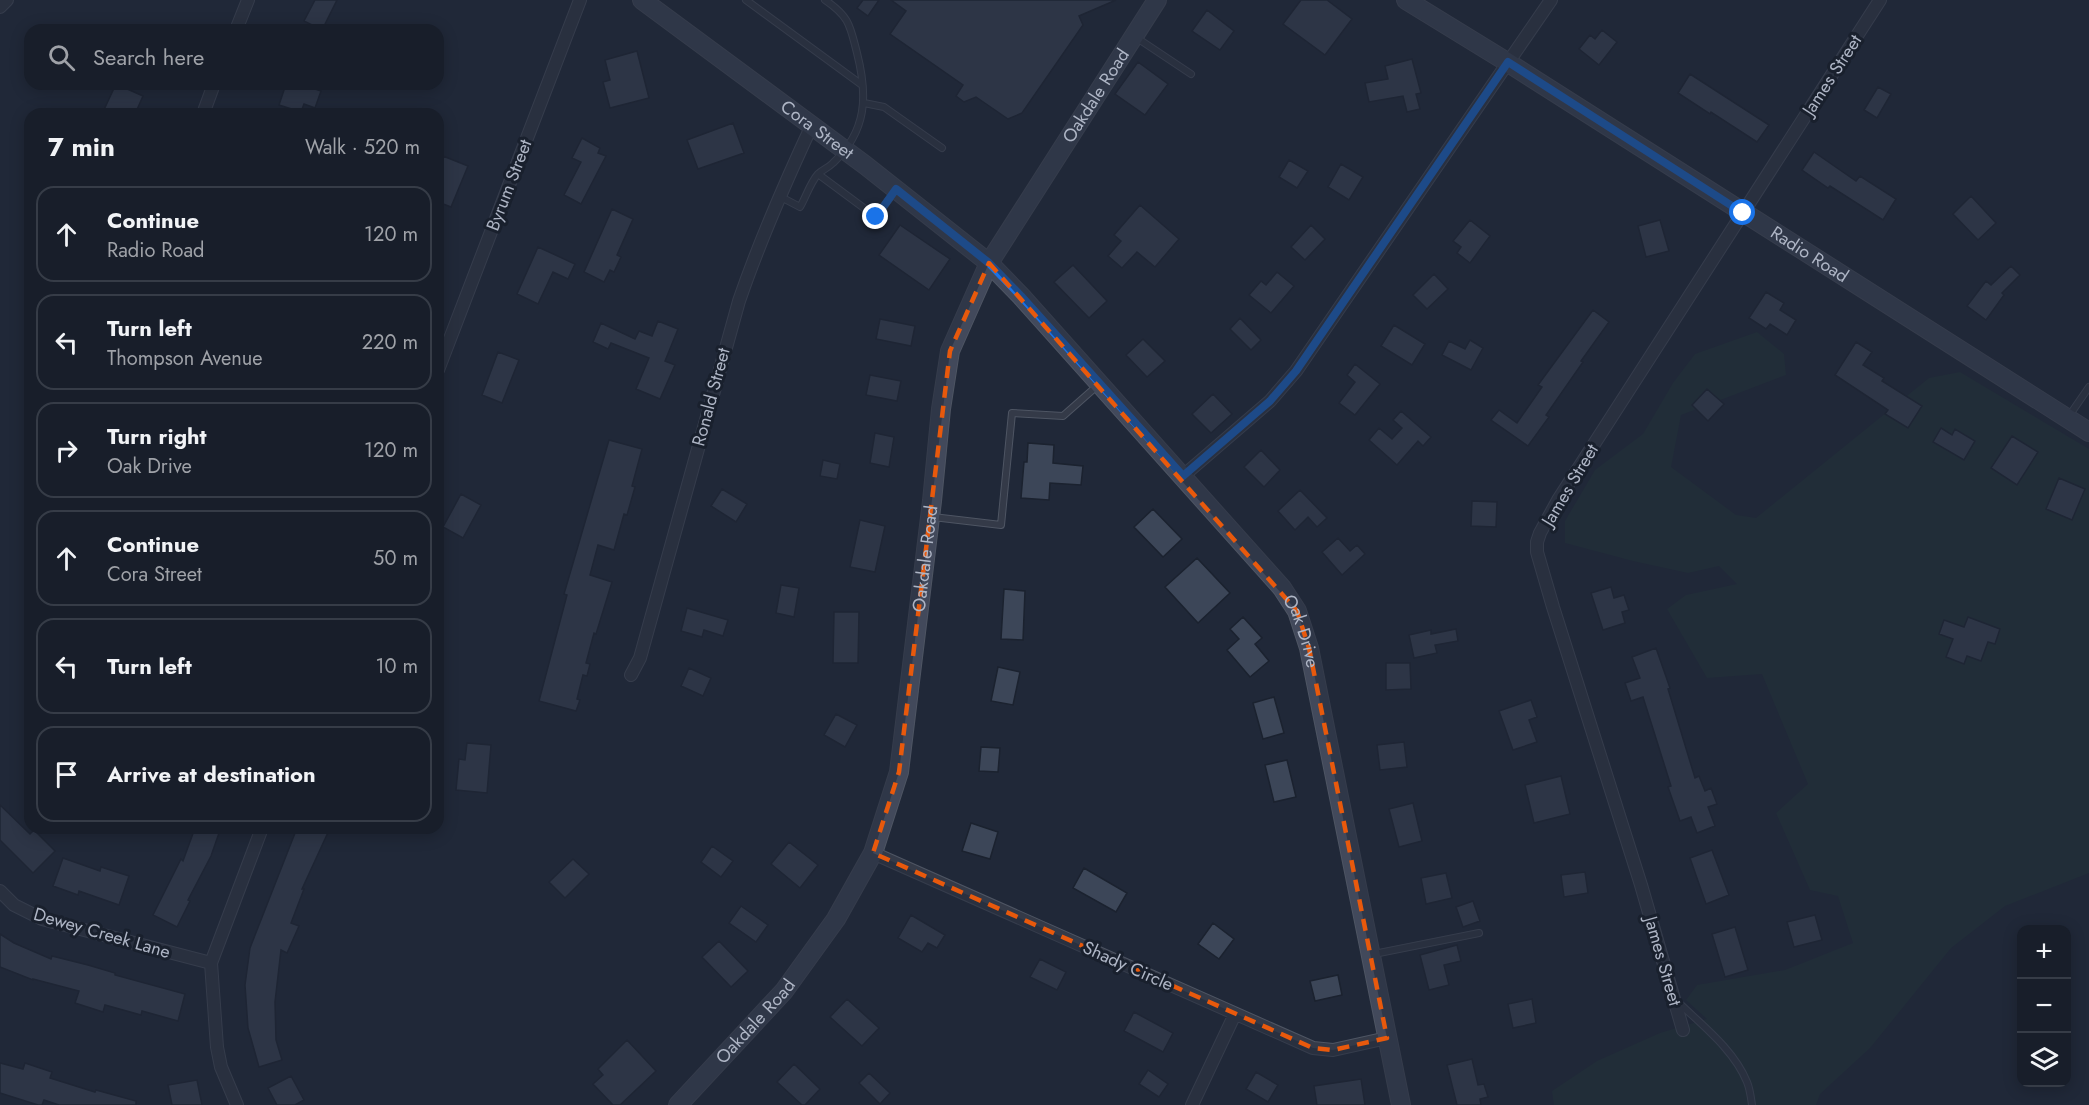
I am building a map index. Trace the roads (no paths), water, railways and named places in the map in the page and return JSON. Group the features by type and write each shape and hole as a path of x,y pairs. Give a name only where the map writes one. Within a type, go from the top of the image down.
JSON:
{"street":[{"path":"0,7 7,0"},
{"path":"238,24 248,0"},
{"name":"Byrum Street","path":"444,354 580,0"},
{"name":"Cora Street","path":"642,0 845,150 989,263"},
{"name":"Oakdale Road","path":"678,1105 784,991 836,919 873,853 899,772 941,409 950,351 989,263 1157,0"},
{"name":"Radio Road","path":"1406,0 1508,62 2089,432"},
{"path":"1183,476 1270,401 1296,371 1551,0"},
{"name":"James Street","path":"1683,1030 1641,885 1553,607 1537,542 1558,500 1881,0"},
{"path":"205,108 212,90"},
{"name":"Ronald Street","path":"631,675 640,658 728,337 758,246 812,125"},
{"name":"Oak Drive","path":"989,263 1183,476 1282,588 1297,611 1304,628 1401,1105"},
{"path":"237,1105 219,1057 211,963 260,834"},
{"name":"Shady Circle","path":"873,853 1313,1048 1326,1050 1387,1038"},
{"name":"Dewey Creek Lane","path":"0,891 14,905 42,919 211,963"},
{"path":"1192,1105 1235,1014"}],"lane":[{"path":"746,0 862,85"},
{"path":"779,195 800,207 818,174 832,164 845,150 860,123 864,103 859,60 849,23 825,0"},
{"path":"1134,36 1191,74"},
{"path":"864,103 884,107 942,148"},
{"path":"818,174 876,217 896,189"},
{"path":"930,517 1001,525 1012,413 1063,416 1100,384"},
{"path":"2067,419 2089,387"},
{"path":"1371,954 1479,933"},
{"path":"1674,999 1735,1059 1748,1083 1752,1105"}]}
